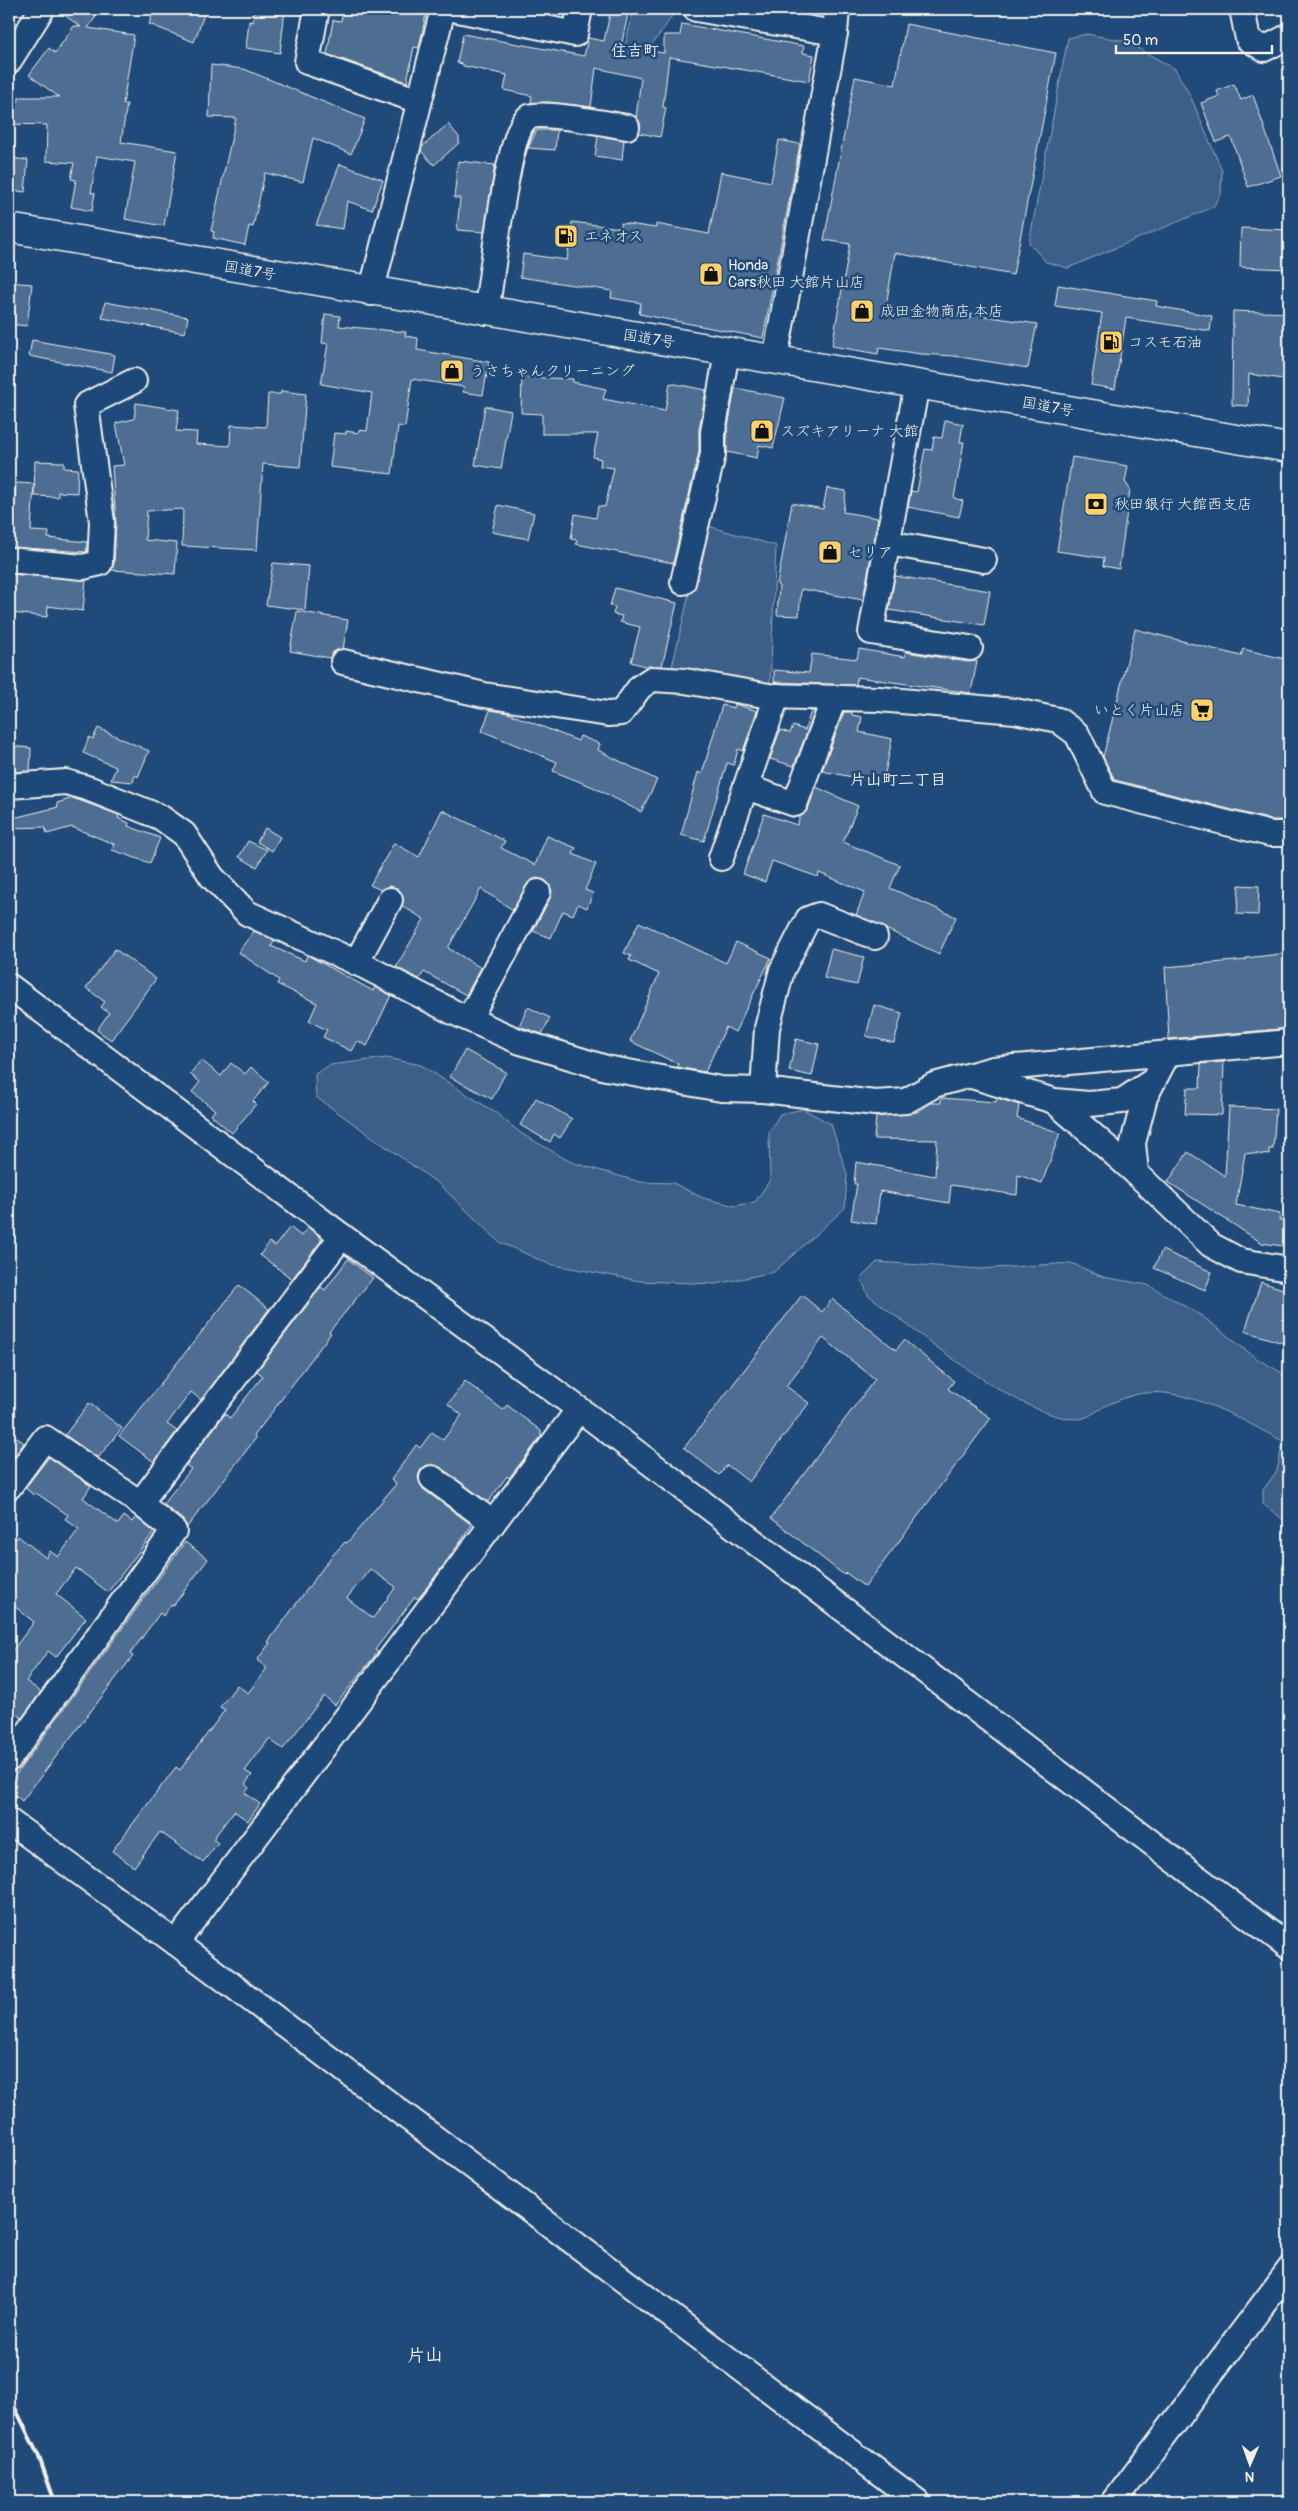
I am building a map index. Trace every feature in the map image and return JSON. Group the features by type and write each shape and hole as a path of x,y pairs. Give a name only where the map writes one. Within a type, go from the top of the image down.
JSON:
{"highway":[{"name":"国道7号","path":"9,228 370,293 1289,448"}],"street":[{"path":"9,61 42,9"},
{"path":"317,9 307,62 419,101"},
{"path":"370,293 443,9"},
{"path":"453,9 575,34 580,9"},
{"path":"696,9 835,33"},
{"path":"775,360 835,33 837,9"},
{"path":"1242,9 1248,39 1264,49 1289,36"},
{"path":"486,312 506,178 521,123 530,116 551,116 627,127"},
{"path":"682,582 713,454 713,432 727,352"},
{"path":"9,560 83,567 100,563 102,522 86,405 134,381"},
{"path":"917,384 871,632 970,648"},
{"path":"888,543 984,560"},
{"path":"343,662 484,695 608,714 621,713 640,687 652,679 685,681 777,696 879,699 1014,711 1058,720 1077,734 1105,792 1270,834 1289,834"},
{"path":"721,858 777,696"},
{"path":"746,787 795,804 834,698"},
{"path":"9,786 66,782 90,789 160,817 184,834 212,877 247,913 518,1041 606,1068 721,1089 763,1090 875,1103 906,1101 934,1085 993,1069 1289,1042"},
{"path":"469,1019 538,892"},
{"path":"356,963 390,900"},
{"path":"763,1090 767,1028 782,970 808,919 819,915 875,938"},
{"path":"9,986 342,1236 579,1409 1289,1947"},
{"path":"1136,1173 1133,1143 1145,1097 1168,1053"},
{"path":"970,1075 1054,1100 1089,1104 1122,1101 1154,1080"},
{"path":"1054,1100 1136,1173 1211,1245 1241,1261 1289,1269"},
{"path":"140,1503 342,1236"},
{"path":"176,1943 579,1409"},
{"path":"9,1487 45,1438 140,1503 174,1531 9,1758"},
{"path":"432,1478 493,1523"},
{"path":"9,1821 176,1943 918,2502"},
{"path":"1114,2502 1289,2270"}],"shaded area":[{"path":"634,9 674,12 650,46 619,71"},
{"path":"1087,34 1125,41 1175,69 1190,95 1222,171 1221,194 1213,207 1068,268 1046,262 1029,243 1068,38"},
{"path":"705,525 776,546 770,687 672,667"},
{"path":"386,1058 421,1065 496,1113 522,1134 571,1162 640,1182 673,1183 703,1198 735,1206 755,1202 770,1180 769,1132 780,1114 803,1109 831,1124 847,1174 845,1208 774,1272 716,1284 640,1281 549,1264 499,1242 440,1185 316,1097 315,1074 330,1065"},
{"path":"877,1262 980,1269 1071,1263 1103,1277 1148,1285 1202,1316 1256,1358 1289,1377 1289,1524 1263,1504 1263,1490 1277,1471 1283,1441 1216,1408 1180,1396 1162,1393 1145,1393 1131,1396 1109,1404 1082,1419 1055,1415 1028,1405 969,1370 868,1295 861,1278"}],"building":[{"path":"56,9 101,9 88,28 134,35 123,104 127,104 121,142 177,151 164,226 125,219 135,162 97,156 91,193 95,193 92,211 71,207 76,180 71,179 74,163 46,161 47,125 9,124 9,102 19,101 19,97 59,97 29,75 49,48 55,53 74,26 81,27"},
{"path":"155,9 206,9 194,42 149,24"},
{"path":"254,9 285,9 280,53 246,48 249,21 253,22"},
{"path":"343,9 427,9 419,48 414,47 407,82 327,54 333,20 341,21"},
{"path":"611,9 629,9 621,47 664,53 664,35 680,35 682,24 804,46 803,53 814,55 809,81 669,57 663,107 666,108 660,137 639,133 640,123 636,117 641,78 596,68 591,107 548,102 531,103 532,96 504,90 507,75 463,66 463,64 457,63 463,34 584,56 588,38 604,41"},
{"path":"906,24 1056,53 1013,275 895,253 886,306 970,319 971,314 1037,324 1028,368 954,356 921,354 879,348 878,354 832,346 850,244 824,240 855,77 895,85"},
{"path":"211,65 244,69 365,119 351,154 313,138 303,182 265,173 253,227 249,226 245,245 213,238 214,232 211,231 236,118 209,117"},
{"path":"1234,84 1241,100 1253,95 1281,176 1248,187 1232,140 1230,137 1216,142 1201,103 1219,96 1217,91"},
{"path":"448,124 459,137 459,143 434,165 421,151 422,147"},
{"path":"537,130 557,130 555,150 528,148"},
{"path":"598,136 624,140 622,160 595,156"},
{"name":"Honda Cars秋田 大館片山店","path":"779,140 800,144 763,338 639,314 641,303 611,298 612,291 520,277 523,254 567,260 572,222 621,228 621,223 656,228 656,224 709,234 721,172 771,182"},
{"path":"9,158 28,160 25,192 9,190"},
{"path":"458,161 495,165 484,232 457,230 460,198 454,198"},
{"path":"340,164 383,180 372,210 347,201 343,229 316,225"},
{"path":"1241,228 1289,230 1289,269 1240,267"},
{"path":"9,282 32,284 27,326 9,324"},
{"path":"1058,285 1157,301 1156,306 1212,316 1210,331 1126,318 1115,389 1091,385 1102,313 1055,306"},
{"path":"105,302 188,317 185,333 102,318"},
{"path":"1233,311 1289,313 1289,380 1249,374 1248,406 1232,405"},
{"path":"325,314 340,316 339,326 406,332 405,336 418,338 417,350 489,362 483,395 463,392 464,387 412,379 405,427 398,426 392,474 330,467 334,433 346,434 346,431 358,433 359,430 367,431 372,393 321,384 328,344 322,343"},
{"path":"32,340 115,355 112,372 29,356"},
{"path":"522,377 573,379 573,382 606,389 603,399 665,411 670,383 706,390 699,430 699,452 673,563 576,544 577,540 571,539 575,514 596,518 598,506 605,507 614,468 600,466 601,459 593,457 598,434 542,434 542,414 521,413"},
{"path":"735,388 785,398 773,448 759,445 757,458 727,452 727,433"},
{"path":"281,391 306,394 300,467 263,464 257,550 182,546 183,509 147,511 145,540 177,543 175,574 111,570 114,564 116,523 112,466 124,465 116,423 134,419 136,403 179,410 176,431 197,432 196,444 230,446 231,425 266,427 268,394 281,394"},
{"path":"485,406 511,411 501,469 475,465"},
{"path":"945,420 963,424 960,442 964,442 954,498 963,501 959,517 908,507 911,491 917,492 925,449 932,450 934,437 942,438"},
{"name":"秋田銀行 大館西支店","path":"1072,457 1128,466 1125,482 1130,489 1119,569 1103,566 1104,558 1057,551"},
{"path":"35,461 64,462 64,468 78,469 77,493 58,492 58,497 34,496"},
{"path":"16,483 34,484 31,531 49,532 48,538 87,542 87,552 9,547 10,509 14,509"},
{"name":"セリア","path":"827,488 846,491 843,512 878,518 863,600 801,589 799,616 777,615 779,585 777,585 792,503 823,509"},
{"path":"498,505 534,513 528,539 492,532"},
{"path":"273,563 309,566 305,610 266,605"},
{"path":"9,574 86,580 83,611 48,606 47,617 12,613 13,605 9,605"},
{"path":"895,576 990,591 984,625 889,610"},
{"path":"615,588 677,603 662,666 648,667 631,662 640,627 620,622 622,616 613,614 615,607 610,606"},
{"path":"297,611 348,620 343,649 333,652 330,658 290,651"},
{"name":"いとく片山店","path":"1135,629 1241,656 1243,649 1289,660 1289,820 1272,820 1115,780 1103,757"},
{"path":"859,649 905,657 906,652 968,662 977,661 971,693 857,677 856,685 774,682 774,670 809,673 812,654 857,659"},
{"path":"735,704 757,711 743,751 738,749 734,765 727,763 704,841 681,835 698,772 702,774 722,705 734,708"},
{"path":"490,710 508,713 578,741 580,736 600,744 598,750 657,780 641,812 593,787 553,771 557,762 482,731"},
{"path":"811,711 815,711 794,766 770,759 780,730 790,733 793,726 805,730"},
{"path":"844,712 852,712 852,715 862,717 859,732 892,739 883,783 822,771"},
{"path":"98,728 149,751 138,777 135,775 133,782 111,780 116,767 83,753 89,737 93,739"},
{"path":"9,746 31,748 30,771 9,772"},
{"path":"816,787 858,806 843,842 900,865 890,888 956,917 939,954 856,915 865,892 819,873 818,877 772,861 765,882 743,874 764,814 797,825 800,816 808,809"},
{"path":"73,798 119,815 118,818 129,823 128,826 160,838 150,863 112,850 114,844 72,827 47,834 45,827 9,828 9,819 58,807 57,803"},
{"path":"442,810 505,841 501,848 535,865 547,836 576,848 573,854 596,864 585,890 593,893 587,908 578,904 573,915 563,911 551,938 533,931 552,891 545,880 537,878 530,881 513,910 481,889 448,948 481,968 466,995 424,972 419,979 396,967 424,919 402,906 402,893 397,888 389,886 381,890 370,885 394,843 419,857"},
{"path":"265,828 280,837 272,851 257,842"},
{"path":"248,841 267,850 257,867 239,857"},
{"path":"1239,885 1259,886 1258,915 1237,914"},
{"path":"639,922 726,963 736,942 771,958 735,1032 726,1027 705,1072 677,1067 678,1064 630,1041 659,974 629,960 631,956 624,953"},
{"path":"254,931 275,941 271,946 305,961 307,955 373,991 375,987 391,995 367,1046 357,1041 351,1051 323,1037 327,1030 309,1021 317,1003 277,984 279,980 238,952"},
{"path":"115,949 156,979 111,1040 97,1030 109,1013 101,1007 105,1002 86,988"},
{"path":"831,949 864,957 857,985 824,978"},
{"path":"1289,953 1289,973 1285,972 1289,1028 1169,1039 1165,967 1246,960 1246,958"},
{"path":"874,1005 902,1013 894,1043 866,1036"},
{"path":"528,1007 550,1018 542,1034 519,1026"},
{"path":"796,1039 819,1044 812,1076 789,1071"},
{"path":"465,1050 506,1072 492,1099 450,1077"},
{"path":"201,1060 221,1076 231,1063 245,1074 251,1067 269,1082 253,1101 256,1104 232,1133 211,1115 215,1110 192,1092 200,1082 190,1074"},
{"path":"1224,1062 1222,1115 1185,1114 1187,1088 1200,1088 1201,1064"},
{"path":"536,1098 572,1119 560,1138 554,1134 550,1142 520,1125"},
{"path":"941,1098 996,1102 997,1098 1019,1105 1017,1118 1060,1133 1042,1183 1018,1175 1017,1195 951,1185 949,1203 880,1191 876,1224 851,1220 857,1184 854,1184 856,1162 935,1176 937,1140 874,1139 876,1117 917,1112 931,1103 941,1103"},
{"path":"1229,1107 1276,1109 1273,1149 1269,1149 1269,1155 1245,1153 1236,1205 1280,1214 1279,1220 1289,1221 1289,1247 1262,1243 1168,1182 1188,1152 1225,1176"},
{"path":"290,1227 301,1236 308,1227 321,1237 321,1241 292,1279 260,1255 269,1242 275,1246"},
{"path":"1162,1250 1212,1272 1205,1290 1154,1268"},
{"path":"348,1259 373,1278 329,1332 331,1333 254,1436 256,1438 187,1527 183,1520 163,1504 191,1469 186,1465 225,1414 230,1418 263,1376 257,1371 321,1287 325,1290"},
{"path":"1261,1282 1289,1291 1289,1345 1245,1331"},
{"path":"239,1285 269,1309 201,1400 191,1392 167,1424 177,1431 154,1462 119,1436"},
{"path":"802,1295 822,1312 832,1299 896,1350 904,1340 954,1381 948,1389 991,1418 865,1587 846,1573 844,1575 771,1518 875,1379 823,1338 786,1386 809,1403 749,1482 727,1465 719,1475 684,1448"},
{"path":"465,1381 503,1410 507,1405 541,1431 541,1437 509,1478 507,1476 488,1502 440,1467 427,1465 421,1469 418,1477 423,1489 472,1525 443,1566 418,1599 415,1597 375,1650 378,1652 335,1705 324,1696 283,1749 269,1739 245,1771 252,1775 245,1784 249,1788 245,1793 260,1804 248,1821 234,1811 213,1839 218,1843 203,1862 160,1832 134,1867 112,1851 176,1767 180,1770 225,1710 220,1707 237,1685 248,1693 267,1668 257,1660 270,1643 268,1642 331,1557 345,1542 347,1543 396,1484 391,1480 416,1445 420,1448 432,1432 443,1440 462,1415 448,1404","holes":["370,1569 396,1587 373,1618 347,1598"]},
{"path":"89,1403 122,1428 98,1458 65,1435"},
{"path":"9,1432 24,1443 9,1464"},
{"path":"49,1457 91,1486 83,1498 118,1524 124,1516 132,1522 136,1517 154,1532 108,1592 76,1568 56,1594 86,1618 56,1657 48,1651 26,1681 41,1692 22,1718 9,1708 9,1655 34,1622 9,1602 9,1534 16,1539 18,1536 46,1558 50,1551 58,1557 79,1529 65,1519 68,1515 36,1493 34,1495 25,1488"},
{"path":"185,1542 208,1559 173,1606 171,1605 163,1616 160,1613 130,1654 133,1656 22,1801 9,1790 9,1784"}],"railway":[{"path":"9,2395 39,2457 55,2502"}],"place":[{"name":"エネオス","path":"566,236"},
{"name":"Honda Cars秋田 大館片山店","path":"711,274"},
{"name":"成田金物商店 本店","path":"862,311"},
{"name":"コスモ石油","path":"1111,342"},
{"name":"うさちゃんクリーニング","path":"452,371"},
{"name":"スズキアリーナ 大館","path":"762,431"},
{"name":"秋田銀行 大館西支店","path":"1096,504"},
{"name":"セリア","path":"830,552"},
{"name":"いとく片山店","path":"1202,710"}],"district":[{"name":"住吉町","path":"635,51"},
{"name":"片山町二丁目","path":"898,780"},
{"name":"片山","path":"425,2355"}]}
